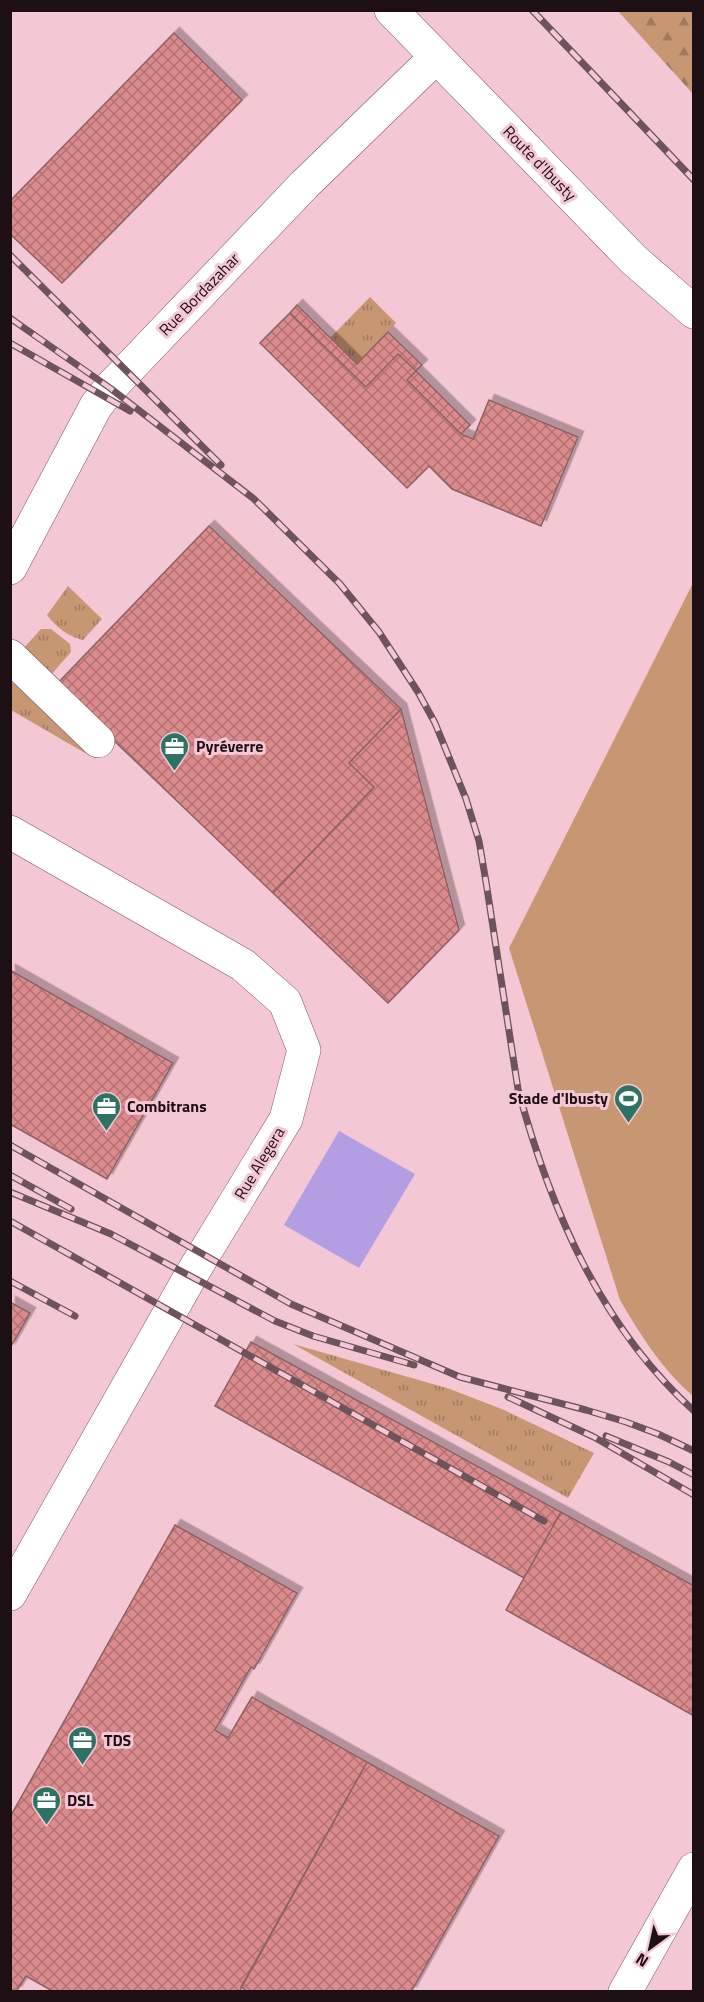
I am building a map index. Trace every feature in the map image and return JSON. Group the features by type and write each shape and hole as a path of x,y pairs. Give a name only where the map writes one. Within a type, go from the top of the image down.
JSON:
{"street":[{"name":"Route d'Ibusty","path":"390,10 634,260 693,312"},
{"name":"Rue Bordazahar","path":"10,568 96,406 110,388 303,185 436,57"},
{"path":"10,656 98,741"},
{"name":"Rue Alegera","path":"10,832 243,965 285,1002 304,1050 286,1119 185,1285 10,1594"},
{"path":"625,1992 693,1869"}],"green space":[{"path":"618,11 693,11 693,94"},
{"path":"370,297 396,323 357,364 330,338"},
{"name":"Stade d'Ibusty","path":"693,583 693,1396 662,1364 620,1300 509,948"},
{"path":"68,586 102,619 83,640 63,631 47,615"},
{"path":"41,629 51,629 70,644 71,652 50,676 21,651"},
{"path":"16,676 92,746 85,753 11,710 10,687"},
{"path":"293,1344 450,1389 504,1410 594,1453 568,1498"}],"shaded area":[{"path":"339,1131 415,1174 359,1268 284,1225"}],"building":[{"path":"174,33 242,100 62,283 10,234 10,201"},
{"path":"297,305 357,364 388,332 422,365 416,371 398,354 366,387 290,313"},
{"path":"290,313 366,387 398,354 416,371 407,380 461,434 473,439 489,400 578,437 541,526 452,489 429,466 407,488 260,343"},
{"path":"416,371 470,425 461,434 407,380"},
{"path":"209,526 401,709 349,763 374,787 273,893 56,685"},
{"path":"401,709 459,930 388,1003 273,893 374,787 349,763"},
{"path":"10,970 173,1063 107,1179 10,1124"},
{"path":"10,1302 30,1313 10,1348"},
{"path":"251,1342 561,1512 524,1578 215,1406"},
{"path":"561,1512 694,1586 694,1716 506,1610"},
{"path":"175,1525 297,1593 254,1669 251,1667 215,1730 228,1738 252,1697 367,1762 239,1992 54,1992 26,1976 16,1992 10,1989 10,1817"},
{"path":"367,1762 499,1836 411,1992 248,1992 241,1987"}],"railway":[{"path":"532,10 694,180"},
{"path":"10,255 221,465"},
{"path":"10,318 110,388 254,499 340,584 379,632 418,692 435,723 466,799 479,841 518,1089 546,1178 563,1221 605,1303 631,1342 661,1378 694,1411"},
{"path":"10,343 130,411"},
{"path":"10,1145 291,1304 460,1377 626,1422 694,1451"},
{"path":"10,1175 71,1209"},
{"path":"10,1192 111,1234 275,1321 313,1336 414,1365"},
{"path":"10,1221 544,1521"},
{"path":"10,1281 75,1316"},
{"path":"508,1397 594,1437 694,1495"},
{"path":"606,1436 694,1475"}],"place":[{"name":"Pyréverre","path":"175,772"},
{"name":"Stade d'Ibusty","path":"629,1124"},
{"name":"Combitrans","path":"106,1132"},
{"name":"TDS","path":"83,1766"},
{"name":"DSL","path":"46,1826"}]}
